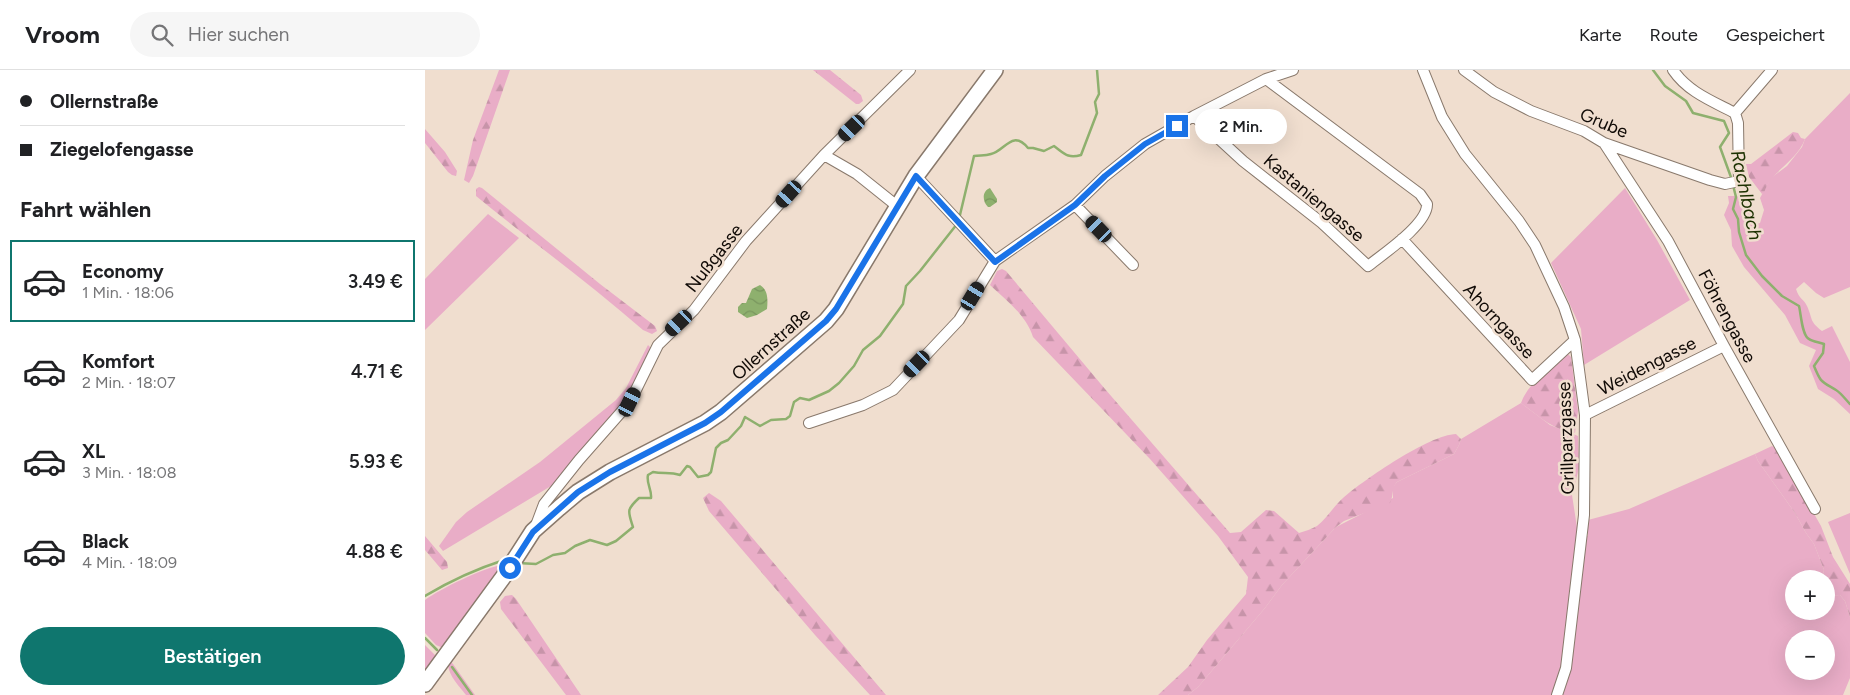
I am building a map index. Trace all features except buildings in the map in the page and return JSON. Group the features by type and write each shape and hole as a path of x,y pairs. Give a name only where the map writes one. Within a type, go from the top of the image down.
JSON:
{"street":[{"name":"Nußgasse","path":"533,532 544,504 579,460 630,402 658,345 694,310 746,241 824,155 910,70"},
{"name":"Ollernstraße","path":"425,684 510,567 533,532 578,492 610,472 705,423 721,412 826,321 845,296 916,176 995,70"},
{"path":"809,423 863,404 893,390 959,320 995,262 1075,205 1105,176 1145,144 1266,79 1293,70"},
{"name":"Grillparzgasse","path":"1423,70 1442,117 1465,154 1519,221 1535,245 1564,307 1575,340 1585,415 1584,515 1566,668 1557,695"},
{"name":"Grube","path":"1464,70 1502,95 1531,110 1584,131 1604,143 1725,184 1739,181 1739,123 1735,113"},
{"path":"1673,70 1681,81 1704,98 1735,113 1772,70"},
{"path":"1266,79 1420,194 1427,204 1426,214 1402,239"},
{"name":"Kastaniengasse","path":"1194,116 1243,161 1323,223 1368,266 1402,239"},
{"name":"Föhrengasse","path":"1604,143 1668,240 1724,346 1815,509"},
{"path":"824,155 857,174 897,206"},
{"path":"916,176 995,262"},
{"path":"1075,205 1133,265"},
{"name":"Ahorngasse","path":"1402,239 1531,380 1575,340"},
{"name":"Weidengasse","path":"1585,415 1724,346"}],"green space":[{"path":"499,70 510,70 469,183 464,180 473,140"},
{"path":"813,70 830,70 861,95 863,101 856,104"},
{"path":"1850,93 1850,287 1824,298 1804,282 1796,289 1806,304 1815,325 1822,331 1832,326 1850,362 1850,414 1834,399 1818,389 1809,366 1816,350 1800,343 1785,315 1744,267 1732,246 1731,230 1724,215 1729,203 1728,196 1740,196 1754,221 1757,224 1760,223 1764,210 1760,198 1771,178 1787,166 1802,147 1805,139"},
{"path":"425,129 445,152 457,171 456,176 448,172 425,143"},
{"path":"1793,132 1798,133 1801,138 1805,139 1801,147 1772,178 1762,194 1749,177 1746,164 1751,164"},
{"path":"479,187 655,326 657,331 652,334 643,330 476,196 476,189"},
{"path":"1625,188 1657,240 1690,300 1584,365 1581,329 1551,263"},
{"path":"488,214 519,238 425,330 425,279"},
{"path":"1002,269 1006,271 1230,533 1241,532 1266,510 1274,511 1299,533 1311,529 1321,523 1340,501 1353,490 1398,459 1444,436 1456,434 1461,439 1459,445 1454,454 1397,482 1390,503 1344,521 1336,527 1282,585 1198,687 1188,695 1158,695 1188,667 1207,640 1246,594 1248,577 1218,536 1150,459 1033,337 1021,315 990,285 997,271"},
{"path":"648,345 650,350 624,405 556,483 443,551 439,546 456,522 467,512 540,462 616,400 626,388"},
{"path":"1568,354 1571,357 1578,411 1575,433 1553,426 1521,403 1534,382"},
{"path":"1521,403 1550,425 1578,436 1579,468 1572,495 1578,534 1588,536 1588,520 1629,509 1755,454 1814,544 1824,570 1785,570 1785,620 1835,620 1835,595 1840,595 1845,601 1850,617 1850,678 1843,695 1188,695 1198,687 1282,585 1336,527 1393,498 1393,487 1397,482 1454,454 1461,439"},
{"path":"1772,446 1777,449 1821,526 1833,557 1850,584 1850,617 1845,601 1840,595 1835,595 1835,570 1824,570 1814,544 1755,454"},
{"path":"709,493 721,501 886,695 870,695 815,635 709,511 703,498"},
{"path":"1850,513 1850,574 1828,522"},
{"path":"425,536 447,562 448,568 442,570 425,550"},
{"path":"502,565 443,648 436,645 425,633 425,600 463,579"},
{"path":"512,595 581,695 566,695 501,609 500,602 505,596"},
{"path":"425,645 436,656 425,676"},
{"path":"451,662 475,695 466,695 455,681 448,665"}],"water":[{"path":"990,188 997,202 988,207 984,196 985,191"},
{"path":"760,285 765,289 767,295 767,309 747,318 738,312 738,307 742,303 746,303 752,289"}],"waterway":[{"path":"959,219 974,156 991,154 1017,140 1028,148 1044,151 1054,146 1069,156 1081,155 1097,113 1095,102 1099,94 1097,70"},
{"name":"Rachlbach","path":"1653,70 1665,86 1686,101 1693,113 1724,121 1729,133 1720,147 1732,180"},
{"name":"Rachlbach","path":"1733,185 1736,197 1733,209 1738,219 1739,232 1746,255 1762,276 1782,296 1799,306 1805,334 1812,341 1824,344 1823,353 1814,366 1818,376 1827,385 1838,391 1850,404"},
{"path":"518,563 536,564 553,555 565,553 575,546 590,540 607,545 616,541 633,527 629,514 632,505 639,498 651,498 648,475 653,472 680,475 687,466 698,477 708,475 711,472 716,448 728,440 741,426 745,417 760,426 771,420 786,419 790,416 794,402 800,398 809,400 829,391 854,366 863,350 880,336 903,304 906,286 957,224"},
{"path":"425,596 473,571 504,560 508,561"},
{"path":"425,638 437,650"},
{"path":"452,667 472,695"}],"route":[{"path":"510,568 533,532 578,492 610,472 705,423 721,412 736,401 826,321 845,296 916,176 995,262 1075,205 1105,176 1145,144 1177,126"}]}
